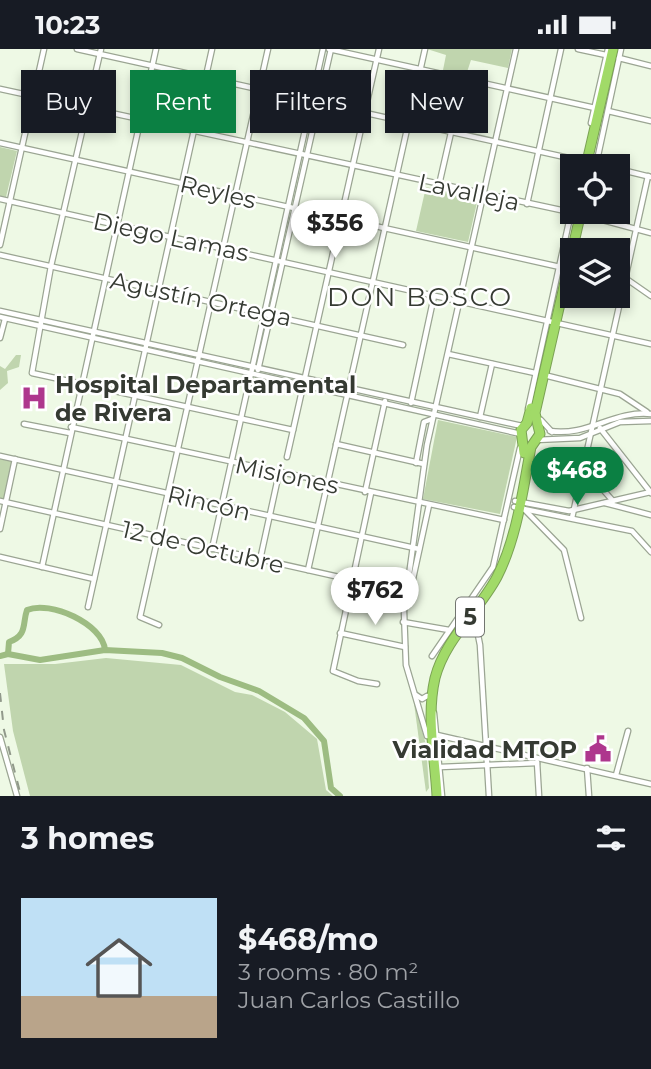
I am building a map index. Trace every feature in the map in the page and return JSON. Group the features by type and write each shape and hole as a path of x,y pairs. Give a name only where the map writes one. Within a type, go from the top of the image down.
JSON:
{"highway":[{"path":"591,154 614,52"},
{"name":"5","path":"437,796 427,696 445,646 493,571 518,505 527,430 576,224"},
{"path":"527,430 535,440"},
{"name":"5","path":"437,796 429,717 441,662 501,568 535,440"}],"street":[{"path":"39,70 44,49"},
{"path":"77,49 100,51 175,70"},
{"path":"152,70 156,49"},
{"path":"208,70 212,49"},
{"path":"264,70 268,49"},
{"path":"319,70 323,49"},
{"path":"326,70 330,49 420,70 425,49"},
{"path":"371,87 379,49"},
{"path":"437,796 440,767 432,736 418,705 406,665 403,622 406,591 434,414 516,49"},
{"path":"527,204 561,49"},
{"path":"578,49 614,52 651,66"},
{"path":"96,70 100,51"},
{"path":"590,154 595,108 614,52"},
{"path":"593,154 608,111 614,52"},
{"path":"488,86 595,108"},
{"name":"Lavalleja","path":"0,89 21,93"},
{"path":"608,111 651,121"},
{"path":"159,625 140,617 250,130"},
{"path":"0,245 25,133"},
{"path":"81,133 51,265 32,373 293,431"},
{"path":"42,567 103,278 138,133"},
{"path":"88,607 193,133"},
{"name":"Lavalleja","path":"207,133 560,210"},
{"path":"212,549 305,133"},
{"path":"259,368 313,133"},
{"path":"287,457 360,133"},
{"path":"308,571 406,133"},
{"path":"439,185 451,133"},
{"path":"455,133 560,156"},
{"name":"Reyles","path":"0,143 560,267"},
{"path":"630,172 650,176 630,258"},
{"name":"Diego Lamas","path":"0,199 651,344"},
{"name":"Lavalleja","path":"619,224 651,233"},
{"name":"Agustín Ortega","path":"0,255 402,345"},
{"path":"552,432 540,417 548,376 560,267"},
{"path":"630,282 651,296"},
{"path":"411,403 434,296"},
{"path":"432,656 493,571 503,520 527,430 535,373 560,304"},
{"path":"572,518 618,308"},
{"path":"0,311 146,346 199,355 251,370 259,368 305,382"},
{"path":"0,338 3,318 41,322"},
{"path":"146,346 198,361 385,400 510,432 572,432 629,421 651,421"},
{"path":"448,354 535,373"},
{"path":"478,424 492,363"},
{"path":"548,376 620,394 650,414"},
{"path":"385,400 411,403 434,414 480,417 527,430"},
{"path":"377,684 334,673 362,535 385,400"},
{"path":"416,463 424,422 434,414"},
{"path":"535,440 589,435 626,414 650,414"},
{"name":"Misiones","path":"24,424 125,438 368,493 503,520"},
{"path":"510,432 508,427 512,424"},
{"path":"518,505 573,510 651,492 599,427"},
{"path":"336,443 424,464"},
{"name":"Rincón","path":"0,456 419,549"},
{"path":"0,529 3,502 15,460"},
{"path":"582,467 613,501"},
{"path":"260,559 279,473"},
{"name":"12 de Octubre","path":"3,502 406,591"},
{"path":"604,503 651,515"},
{"path":"406,591 411,588 429,505"},
{"path":"518,505 632,531 651,552"},
{"path":"518,505 564,550 581,618"},
{"path":"416,517 426,520"},
{"path":"414,533 422,535"},
{"path":"0,557 94,579"},
{"path":"470,617 476,625 481,645 489,796"},
{"path":"403,622 449,631"},
{"path":"340,633 405,646"},
{"path":"416,695 422,699 427,696"},
{"path":"416,695 429,717"},
{"path":"616,775 628,731"},
{"path":"432,736 486,745 537,760 587,768 651,784"},
{"path":"0,737 17,796"},
{"path":"440,767 537,760"},
{"path":"537,760 539,796"},
{"path":"587,768 589,796"}],"green space":[{"path":"427,49 512,49 508,68 471,60 468,70 443,70 446,55"},
{"path":"0,147 17,151 6,197 0,196"},
{"path":"426,187 478,198 468,242 416,231"},
{"path":"16,355 21,355 19,367 7,371 8,383 0,390 0,366 5,369"},
{"path":"438,420 517,437 500,514 423,499"},
{"path":"0,459 12,461 5,498 0,498"},
{"path":"106,658 181,665 235,692 252,695 285,712 317,739 326,790 333,796 30,796 13,731 4,664 55,664"},
{"path":"413,696 426,745 429,788 426,792"}],"waterway":[{"path":"8,654 9,642 22,632 27,610 37,608 61,611 86,623 102,640 105,650"},
{"path":"0,656 8,654 40,660 105,650 162,653 182,658 220,677 259,691 304,718 324,741 331,788 340,796"}],"railway":[{"path":"0,693 4,730 21,796"}],"place":[{"name":"Hospital Departamental de Rivera","path":"34,398"},
{"name":"Vialidad MTOP","path":"598,749"}],"district":[{"name":"DON BOSCO","path":"420,297"}]}
